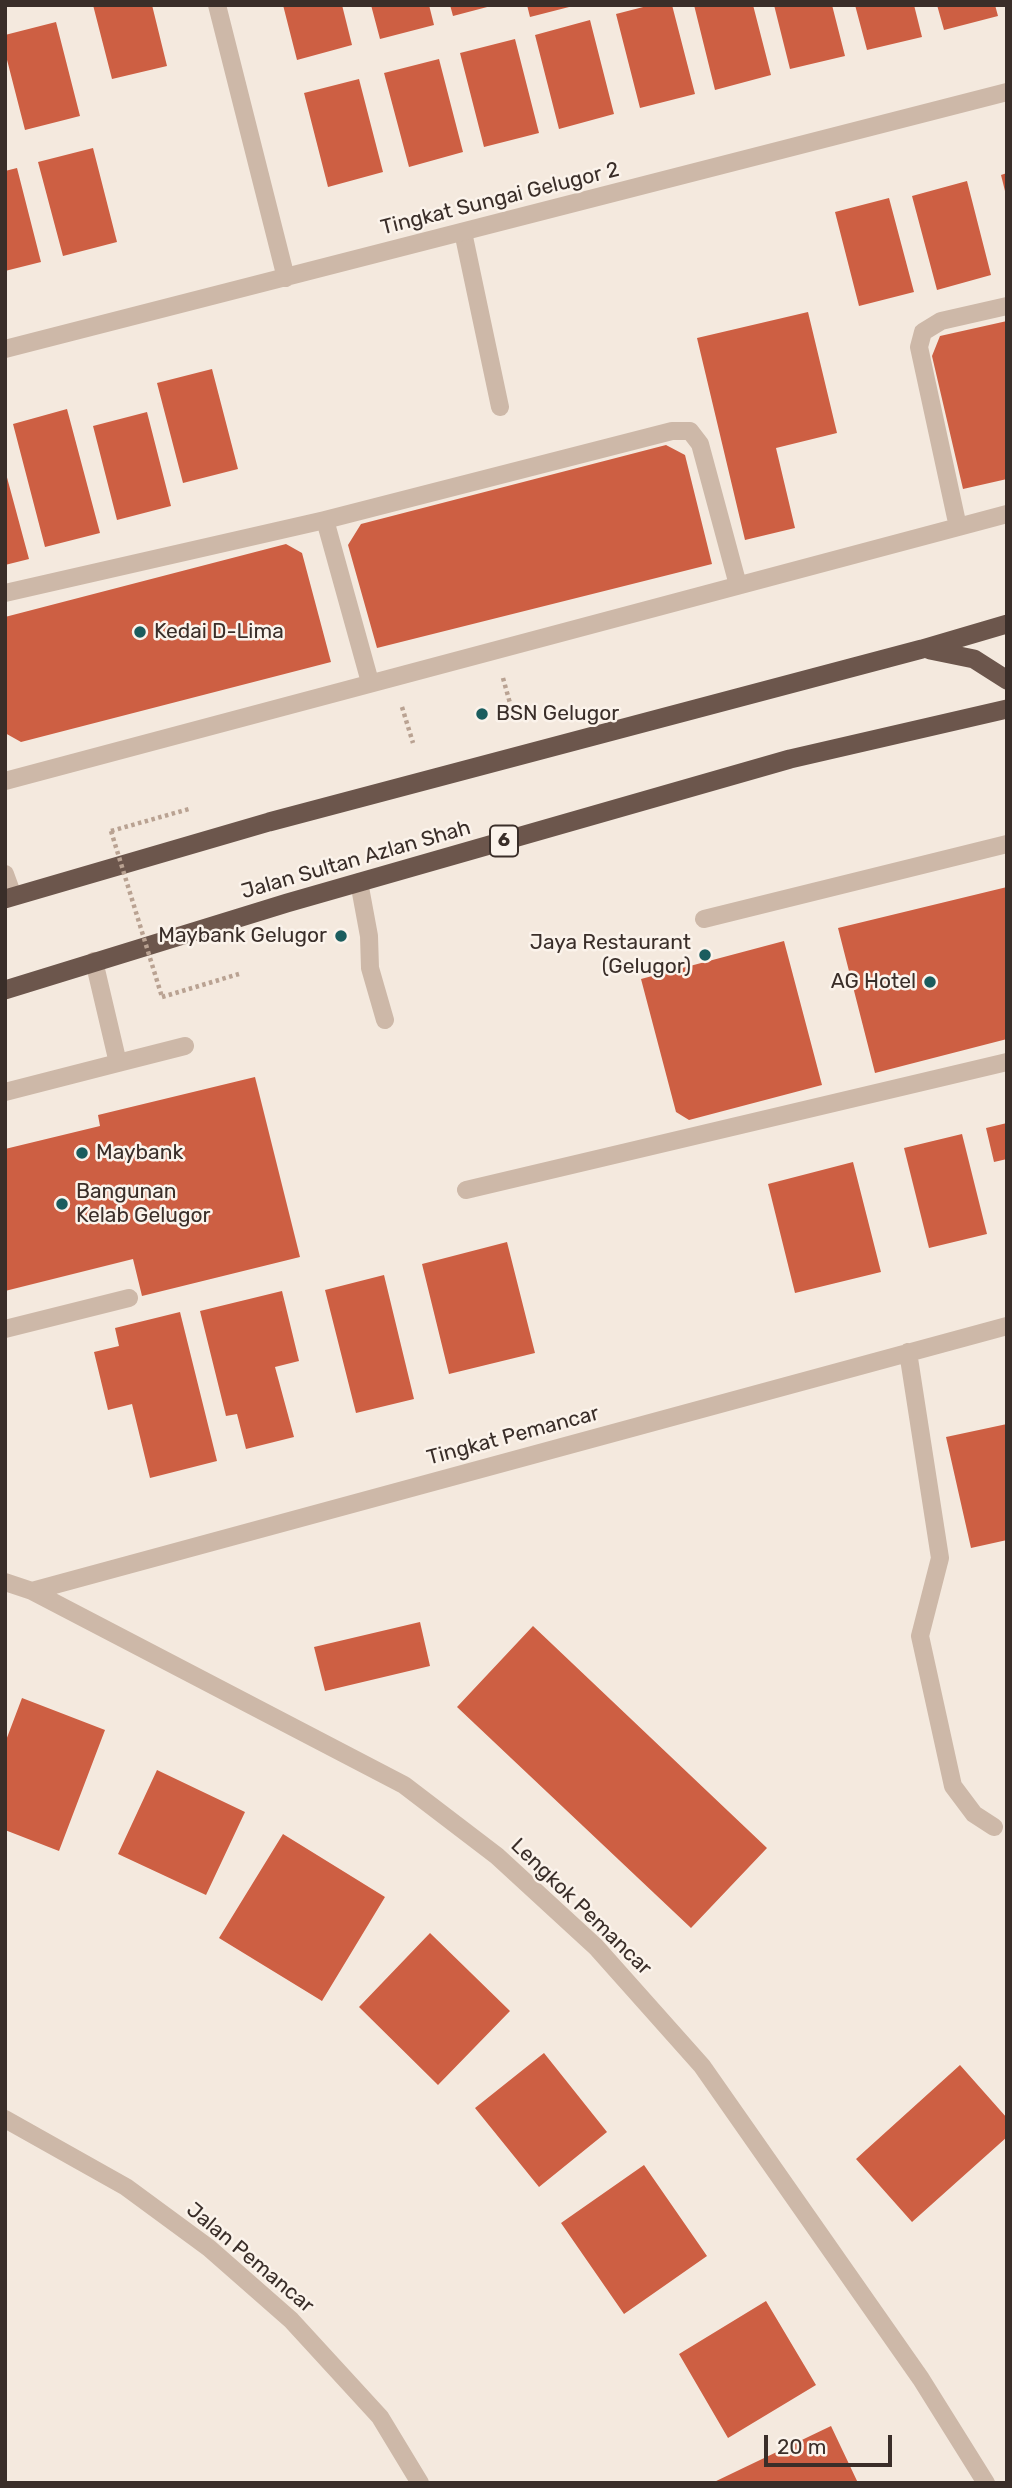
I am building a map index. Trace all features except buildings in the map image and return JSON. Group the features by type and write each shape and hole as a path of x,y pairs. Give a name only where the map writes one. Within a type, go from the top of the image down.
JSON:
{"highway":[{"path":"9,897 269,822 922,649 1007,624"},
{"path":"922,649 974,659 1007,680"},
{"name":"Jalan Sultan Azlan Shah","path":"5,990 359,882 790,759 1007,709"}],"street":[{"path":"217,5 286,278"},
{"name":"Tingkat Sungai Gelugor 2","path":"5,349 1007,92"},
{"path":"463,232 500,407"},
{"path":"958,527 919,347 923,332 941,321 1007,306"},
{"path":"5,593 325,520 671,431 690,431 700,444 738,585"},
{"path":"5,781 1007,514"},
{"path":"325,520 370,682"},
{"path":"704,919 1007,844"},
{"path":"5,874 9,897"},
{"path":"359,882 369,936 370,968 385,1020"},
{"path":"94,961 118,1063"},
{"path":"5,1092 185,1046"},
{"path":"466,1190 1007,1062"},
{"path":"5,1329 129,1298"},
{"name":"Tingkat Pemancar","path":"32,1591 1007,1326"},
{"path":"908,1352 940,1558 920,1636 953,1786 974,1814 993,1827"},
{"name":"Lengkok Pemancar","path":"5,1582 32,1591 404,1785 497,1856 596,1947 702,2066 921,2379 986,2483"},
{"name":"Jalan Pemancar","path":"5,2119 125,2187 219,2257 291,2320 380,2417 421,2483"}],"path":[{"path":"189,809 111,831 162,997 239,974"}],"place":[{"name":"Kedai D-Lima","path":"140,632"},
{"name":"BSN Gelugor","path":"482,714"},
{"name":"Maybank Gelugor","path":"341,936"},
{"name":"Jaya Restaurant (Gelugor)","path":"705,955"},
{"name":"AG Hotel","path":"930,982"},
{"name":"Maybank","path":"82,1153"},
{"name":"Bangunan Kelab Gelugor","path":"62,1204"}]}
